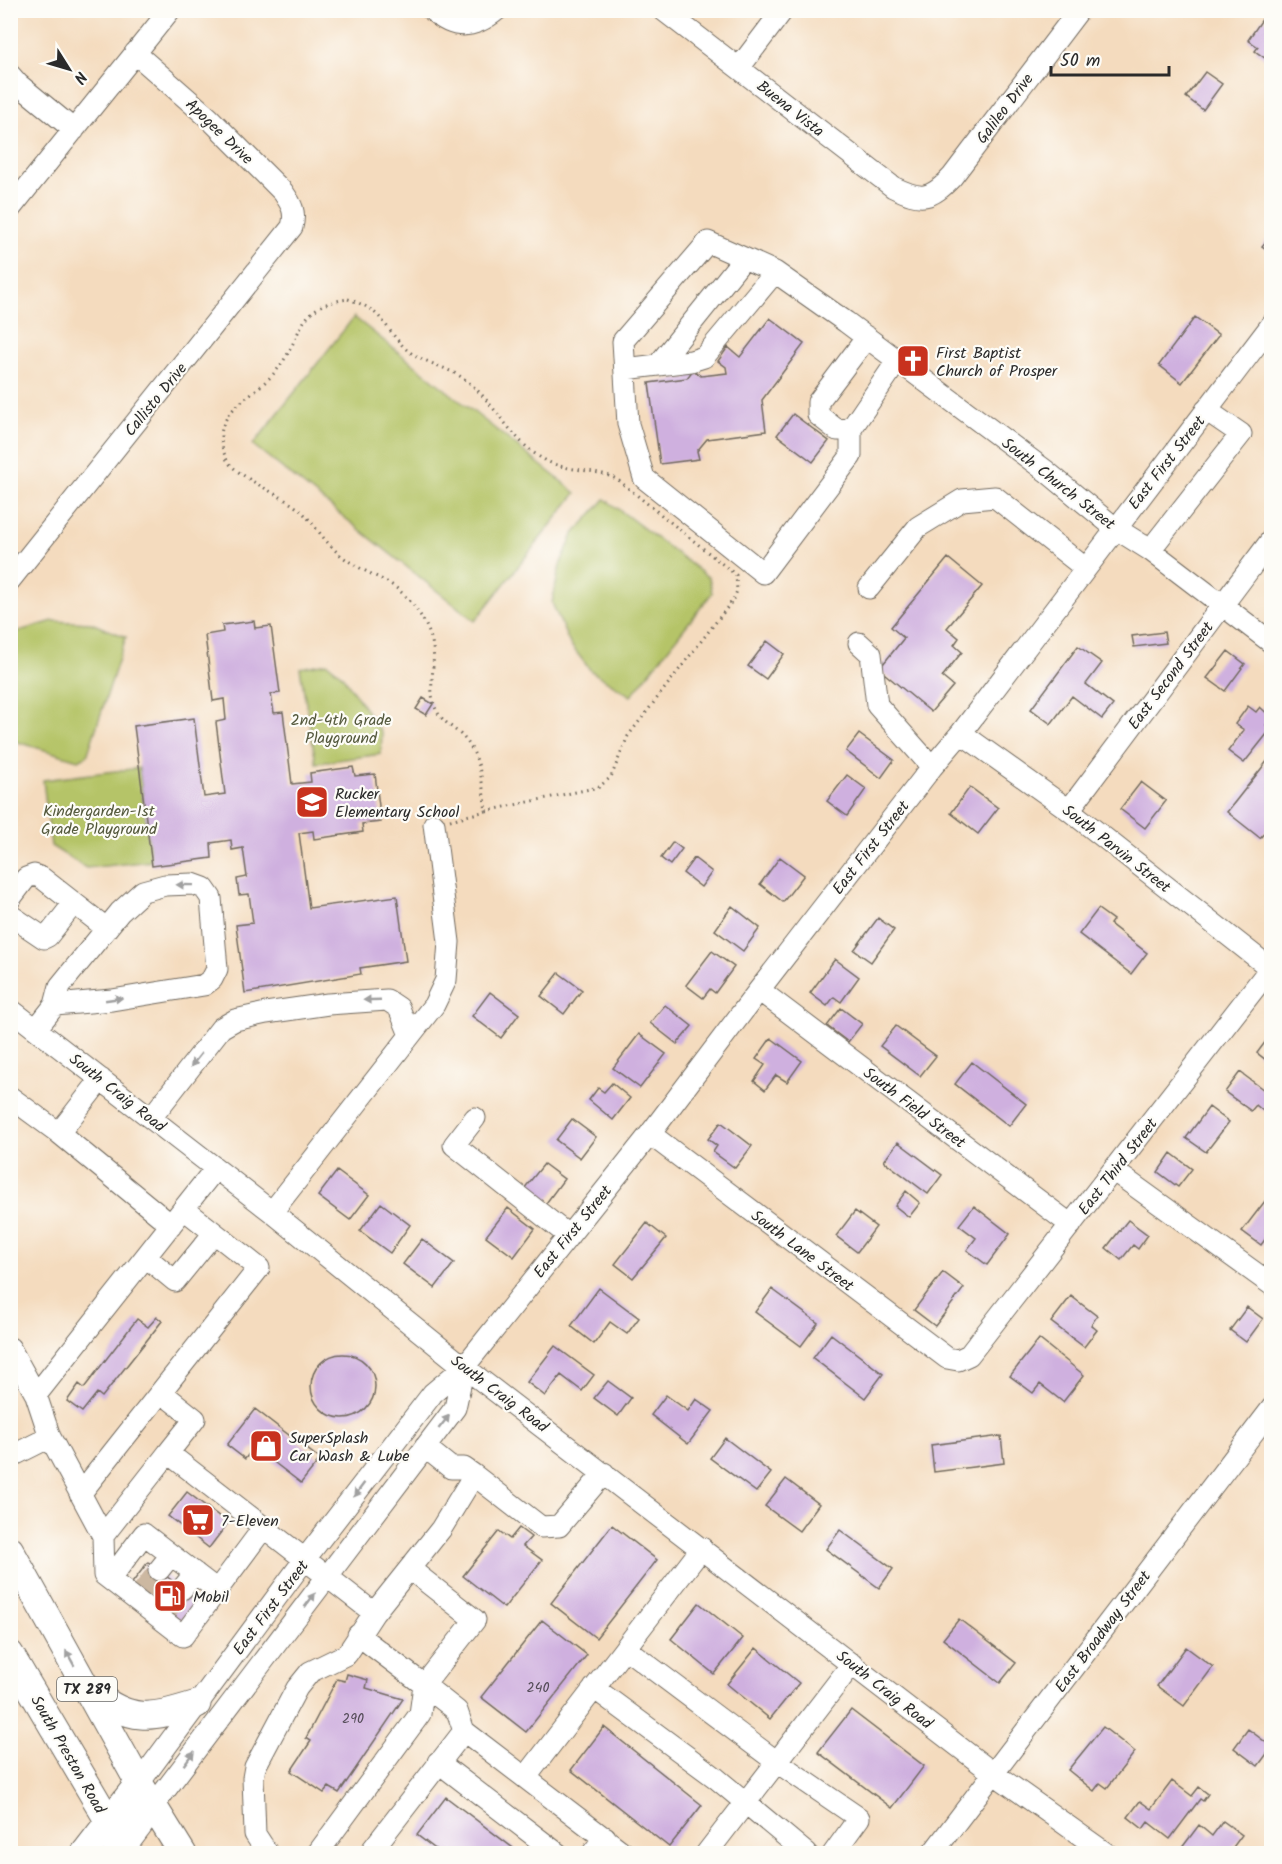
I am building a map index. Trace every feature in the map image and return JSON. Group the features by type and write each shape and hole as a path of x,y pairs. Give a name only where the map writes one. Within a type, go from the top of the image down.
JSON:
{"main road":[{"name":"TX 289","path":"10,1550 146,1794 183,1854"},
{"name":"South Preston Road","path":"10,1654 108,1822 122,1851"},
{"path":"88,1690 119,1710 142,1716 153,1716 197,1704"},
{"name":"East First Street","path":"84,1854 108,1822 146,1794"},
{"name":"East First Street","path":"122,1851 146,1794"}],"street":[{"path":"10,209 170,10"},
{"path":"432,10 443,21 467,27 484,21 496,10"},
{"name":"Buena Vista","path":"663,10 893,187 909,195 922,197"},
{"path":"739,68 783,10"},
{"name":"Galileo Drive","path":"922,197 938,192 952,177 1079,10"},
{"name":"Apogee Drive","path":"135,53 209,118 283,192 292,204 295,215"},
{"path":"10,75 74,130"},
{"name":"Callisto Drive","path":"10,580 285,239 292,227 295,215"},
{"name":"South Church Street","path":"625,369 623,341 708,242 775,272 846,322 1046,471 1115,528 1150,550 1272,643"},
{"path":"658,365 744,258"},
{"path":"775,272 704,357 692,362 625,369 628,424 644,478 763,573 851,456 851,429 898,360"},
{"name":"East First Street","path":"146,1794 197,1704 305,1559 433,1393 464,1367 651,1134 759,990 932,767 962,733 1115,528 1272,324"},
{"path":"851,429 837,430 818,415 818,402 867,337"},
{"path":"1150,550 1241,434 1206,410"},
{"path":"869,588 918,527 962,500 995,497 1085,568"},
{"name":"East Second Street","path":"1069,810 1272,540"},
{"path":"859,643 871,654 877,705 932,767"},
{"name":"South Parvin Street","path":"962,733 1069,810 1271,967"},
{"path":"272,1212 434,1005 446,980 449,942 434,824"},
{"path":"10,899 26,878 34,875 42,878 106,928"},
{"path":"36,1029 55,1005 60,986 106,928 143,891 165,885 193,884 204,888 211,898 217,969 212,979 204,985 111,1000 55,1005"},
{"path":"10,915 44,938 74,903"},
{"name":"East Third Street","path":"958,1360 969,1355 1271,967"},
{"name":"South Field Street","path":"759,990 1071,1225"},
{"path":"152,1118 221,1028 235,1020 317,1005 387,1000 399,1008 410,1035"},
{"name":"South Craig Road","path":"10,1009 272,1212 464,1367 993,1773 1107,1854"},
{"path":"59,1133 101,1079"},
{"path":"10,1097 177,1217 214,1233 259,1268 80,1494"},
{"path":"475,1118 454,1145 569,1236"},
{"name":"South Lane Street","path":"651,1134 947,1358 958,1360"},
{"path":"36,1395 215,1169"},
{"path":"1114,1171 1272,1285"},
{"path":"146,1257 175,1281 214,1233"},
{"path":"10,1348 36,1395 50,1437 103,1536 104,1575 140,1595 164,1614 183,1636 264,1527"},
{"name":"East First Street","path":"146,1794 328,1577 455,1408 464,1367"},
{"path":"103,1536 195,1419 161,1392"},
{"name":"East Broadway Street","path":"932,1854 1272,1408"},
{"path":"10,1457 50,1437"},
{"path":"425,1447 452,1468 464,1468 474,1474 541,1527 559,1526 604,1473"},
{"path":"168,1453 374,1613"},
{"path":"268,1854 255,1834 253,1778 255,1767 297,1688 310,1672 347,1654 374,1613 441,1529 474,1474"},
{"path":"110,1579 144,1534 165,1563 189,1581 217,1590"},
{"path":"526,1777 702,1548"},
{"path":"317,1854 420,1714 424,1685 475,1620 410,1569"},
{"path":"358,1635 457,1711 464,1731 526,1777 598,1845 625,1854"},
{"path":"625,1648 777,1762 859,1818 833,1854"},
{"path":"706,1854 852,1664"},
{"path":"594,1688 716,1778 807,1854"},
{"path":"378,1850 438,1762 464,1731"},
{"path":"438,1762 558,1854"}],"path":[{"path":"434,824 598,787 611,777 628,736 733,600 737,591 736,575 618,480 608,474 564,467 544,460 526,447 464,379 406,350 384,321 372,310 348,299 328,302 311,312 301,326 288,355 265,384 245,397 228,413 222,429 222,441 227,460 234,470 284,498 302,512 337,552 365,572 389,584 414,605 431,637 434,652 431,689 438,714 464,738 475,752 486,811"}],"green space":[{"path":"354,317 576,493 475,621 253,445"},
{"path":"605,499 709,578 712,593 631,696 591,671 570,644 552,603 560,565 573,535"},
{"path":"53,621 91,623 126,637 87,756 78,760 11,740 11,636 16,632"},
{"name":"2nd-4th Grade Playground","path":"327,663 342,675 382,733 381,754 316,763 300,668"},
{"name":"Kindergarden-1st Grade Playground","path":"139,768 152,861 86,868 51,846 43,780"}],"building":[{"path":"1263,18 1272,24 1272,63 1255,51 1258,47 1248,40"},
{"path":"1205,72 1222,84 1203,110 1186,97"},
{"path":"1272,234 1272,253 1262,246"},
{"path":"1195,317 1219,335 1182,383 1159,365"},
{"path":"770,318 804,344 762,400 766,431 707,439 697,451 699,459 660,464 649,383 687,378 693,370 701,376 727,373 726,367 718,361 728,347 740,357"},
{"path":"793,414 829,441 813,462 777,435"},
{"path":"948,558 982,586 947,628 959,638 954,645 962,652 942,677 953,686 931,712 879,669 904,638 891,627"},
{"path":"254,621 255,628 271,626 280,693 271,694 274,713 283,712 292,784 311,782 310,773 353,767 355,776 375,774 381,822 362,824 363,832 314,839 313,831 299,833 309,908 397,896 406,961 360,968 361,974 245,993 236,925 253,923 249,894 239,895 237,879 247,877 243,848 232,850 231,840 211,843 212,858 152,866 134,726 194,718 204,797 225,794 216,722 226,720 224,699 213,701 205,635 223,632 222,625"},
{"path":"1164,632 1166,643 1134,647 1132,636"},
{"path":"767,641 784,654 766,679 748,666"},
{"path":"1078,646 1102,663 1086,684 1113,705 1102,719 1072,696 1051,724 1031,709"},
{"path":"1228,651 1245,664 1225,691 1207,678"},
{"path":"423,698 433,704 426,715 416,709"},
{"path":"1248,706 1256,712 1260,707 1272,718 1266,725 1271,729 1244,763 1228,751 1244,730 1235,724"},
{"path":"859,734 894,760 881,778 846,751"},
{"path":"1272,755 1272,824 1260,838 1227,812"},
{"path":"847,775 866,789 847,816 827,801"},
{"path":"1141,782 1166,801 1145,828 1120,809"},
{"path":"970,787 998,808 978,834 951,813"},
{"path":"673,842 682,849 670,865 661,858"},
{"path":"780,857 804,875 783,902 760,884"},
{"path":"694,858 712,872 701,887 683,873"},
{"path":"732,906 760,928 743,951 715,930"},
{"path":"1098,909 1113,920 1110,924 1147,953 1131,974 1079,934"},
{"path":"878,918 894,930 871,962 854,950"},
{"path":"712,951 734,967 715,993 710,989 703,998 686,985"},
{"path":"835,959 859,977 841,1002 834,997 827,1006 810,993"},
{"path":"559,973 582,990 564,1014 541,996"},
{"path":"490,992 519,1014 501,1038 472,1016"},
{"path":"665,1005 692,1026 677,1044 650,1023"},
{"path":"841,1008 862,1024 848,1042 827,1026"},
{"path":"896,1026 936,1056 920,1076 880,1046"},
{"path":"1272,1033 1272,1062 1270,1063 1257,1053"},
{"path":"639,1034 666,1054 640,1088 613,1068"},
{"path":"771,1038 802,1061 787,1082 776,1075 765,1090 754,1081 765,1065 756,1059"},
{"path":"972,1062 1026,1104 1009,1126 955,1084"},
{"path":"1240,1072 1272,1096 1263,1111 1256,1105 1251,1111 1225,1092"},
{"path":"612,1083 630,1098 613,1120 589,1100 598,1088 604,1092"},
{"path":"1209,1107 1229,1122 1206,1152 1186,1138"},
{"path":"572,1119 596,1137 580,1158 556,1140"},
{"path":"721,1122 752,1146 735,1168 713,1152 717,1146 708,1139"},
{"path":"898,1142 942,1175 928,1194 884,1161"},
{"path":"1171,1153 1192,1169 1178,1187 1158,1172"},
{"path":"544,1164 564,1179 544,1206 523,1190"},
{"path":"337,1171 369,1195 350,1220 318,1196"},
{"path":"906,1191 920,1203 909,1217 895,1206"},
{"path":"1272,1192 1272,1230 1261,1245 1242,1231"},
{"path":"381,1203 410,1225 390,1253 360,1231"},
{"path":"974,1206 1010,1234 987,1265 967,1250 976,1238 959,1225"},
{"path":"508,1208 535,1229 514,1257 486,1236"},
{"path":"855,1211 876,1227 857,1252 836,1236"},
{"path":"1128,1220 1148,1235 1138,1249 1133,1245 1121,1260 1106,1248"},
{"path":"647,1223 666,1238 633,1278 615,1264"},
{"path":"422,1239 454,1263 435,1288 403,1264"},
{"path":"943,1272 964,1288 935,1326 914,1310"},
{"path":"599,1288 639,1318 627,1334 610,1322 594,1344 571,1326"},
{"path":"772,1289 818,1323 801,1346 755,1312"},
{"path":"1071,1296 1097,1316 1091,1325 1097,1330 1084,1347 1051,1322"},
{"path":"1247,1307 1263,1319 1246,1342 1230,1330"},
{"path":"157,1317 162,1321 102,1397 97,1393 82,1412 67,1401 79,1384 84,1388 137,1319 148,1327"},
{"path":"831,1334 883,1374 865,1398 813,1358"},
{"path":"1039,1339 1084,1375 1063,1402 1040,1384 1033,1393 1010,1376"},
{"path":"555,1346 594,1375 582,1391 561,1375 545,1396 527,1382"},
{"path":"343,1354 355,1356 366,1363 373,1374 375,1386 373,1398 366,1409 355,1416 343,1418 331,1416 320,1409 313,1398 311,1386 313,1374 320,1363 331,1356"},
{"path":"608,1381 631,1398 618,1416 594,1398"},
{"path":"666,1395 688,1411 696,1399 713,1411 688,1444 651,1415"},
{"name":"SuperSplash Car Wash & Lube","path":"255,1409 320,1459 301,1483 254,1447 245,1459 227,1445"},
{"path":"1001,1436 1004,1463 934,1472 931,1445"},
{"path":"725,1438 771,1473 756,1492 710,1458"},
{"path":"786,1479 819,1504 799,1531 765,1506"},
{"name":"7-Eleven","path":"187,1492 228,1523 209,1548 168,1516"},
{"path":"612,1525 657,1560 596,1638 551,1603"},
{"path":"519,1528 531,1537 523,1546 542,1560 504,1608 463,1576 499,1531 510,1539"},
{"path":"840,1530 893,1569 879,1588 826,1549"},
{"name":"Mobil","path":"148,1562 197,1600 181,1621 132,1583"},
{"path":"699,1603 743,1638 714,1674 671,1639"},
{"path":"959,1619 1016,1663 1000,1683 943,1639"},
{"path":"542,1620 587,1655 526,1732 481,1697"},
{"path":"1186,1647 1213,1667 1184,1706 1157,1686"},
{"path":"756,1648 799,1683 770,1719 727,1684"},
{"path":"347,1674 368,1680 366,1688 403,1699 339,1793 329,1787 324,1793 291,1771 311,1741 306,1738 337,1679 345,1681"},
{"path":"851,1710 924,1766 892,1808 818,1752"},
{"path":"604,1727 702,1805 669,1847 571,1770"},
{"path":"1103,1727 1135,1752 1107,1788 1100,1783 1094,1791 1068,1770"},
{"path":"1248,1729 1272,1747 1258,1766 1234,1748"},
{"path":"1172,1781 1192,1796 1199,1787 1208,1794 1203,1801 1200,1799 1170,1839 1148,1822 1143,1829 1128,1817 1140,1801 1151,1809"},
{"path":"446,1797 521,1854 442,1854 417,1835"},
{"path":"1223,1821 1242,1835 1228,1854 1187,1854 1181,1849 1199,1825 1212,1836"}],"tunnel":[{"path":"143,1591 159,1570"},
{"path":"167,1610 182,1589"}],"place":[{"name":"First Baptist Church of Prosper","path":"913,361"},
{"name":"Rucker Elementary School","path":"312,802"},
{"name":"SuperSplash Car Wash & Lube","path":"266,1446"},
{"name":"7-Eleven","path":"198,1520"},
{"name":"Mobil","path":"170,1596"}]}
